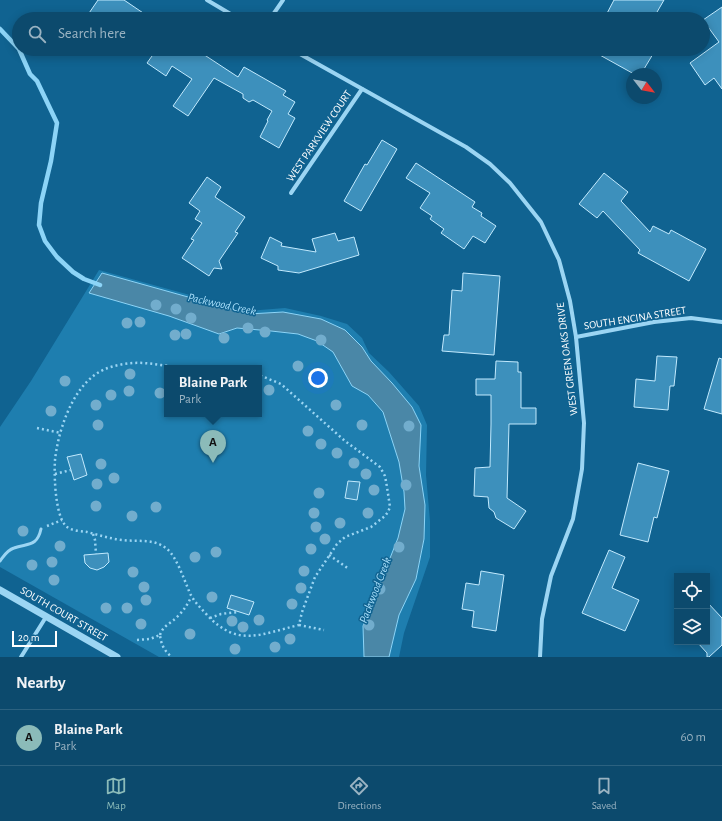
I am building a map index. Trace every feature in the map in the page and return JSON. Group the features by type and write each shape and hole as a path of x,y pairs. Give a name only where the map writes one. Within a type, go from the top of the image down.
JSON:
{"street":[{"path":"207,0 227,12"},
{"path":"275,12 283,0"},
{"name":"WEST GREEN OAKS DRIVE","path":"303,56 466,147 490,164 510,183 540,222 559,260 570,301 576,337 584,423 582,469 573,519 551,576 542,619 540,657"},
{"name":"WEST PARKVIEW COURT","path":"291,193 362,89"},
{"name":"SOUTH ENCINA STREET","path":"576,337 654,322 691,318 722,322"},
{"name":"SOUTH COURT STREET","path":"0,590 117,657"},
{"path":"21,657 46,617"}],"lane":[{"path":"0,561 7,552 14,548 32,543 39,537 41,529"}],"path":[{"path":"164,365 133,363 110,367 95,375 80,390 72,403 56,450 56,492 62,520 67,527 72,529 123,540 150,541 161,545 171,553 191,597 210,618 224,629 242,636 258,635 299,624 324,630"},
{"path":"262,375 281,384 333,431 380,467 385,476 390,507 385,516 371,527 341,540 329,555 311,587 299,624"},
{"path":"37,428 61,433"},
{"path":"55,474 71,470"},
{"path":"41,529 62,520"},
{"path":"92,534 95,540 96,554"},
{"path":"329,555 349,569"},
{"path":"172,657 165,651 160,635 164,627 177,618 182,612 191,597"},
{"path":"210,618 222,614 238,612"},
{"path":"137,640 150,639 160,635"}],"shaded area":[{"path":"99,270 248,311 285,308 321,316 347,324 362,338 369,353 389,372 419,406 427,425 426,475 430,521 430,557 404,633 399,657 159,657 0,567 0,427 31,381"},
{"path":"102,273 249,314 283,312 321,319 345,330 362,347 371,361 412,407 421,425 419,466 425,505 424,539 416,579 399,615 389,657 364,657 363,626 398,538 405,509 399,462 383,412 368,395 352,386 333,352 317,341 298,334 237,328 219,334 169,316 89,293"}],"building":[{"path":"98,0 124,0 142,12 90,12"},
{"path":"614,0 664,0 657,12 608,12"},
{"path":"722,7 722,89 714,78 705,85 690,63 700,56 710,56 710,49 719,42 710,30 710,15"},
{"path":"152,56 206,56 238,77 244,67 286,91 283,95 295,102 288,114 295,118 279,148 260,137 272,111 253,100 249,102 243,98 243,94 214,78 188,116 173,106 192,79 172,66 166,76 147,63"},
{"path":"602,56 652,56 645,68 626,68 626,70"},
{"path":"382,140 397,149 361,211 344,201 365,164 367,165"},
{"path":"416,163 475,202 472,207 482,213 481,216 496,226 485,243 473,236 464,249 441,233 444,229 430,219 432,216 420,208 430,193 406,178"},
{"path":"604,173 628,192 621,201 650,232 653,226 669,234 671,230 706,249 689,281 638,253 640,250 603,211 597,218 579,204"},
{"path":"207,177 221,187 215,197 245,217 235,232 238,233 219,261 222,269 214,268 209,276 182,258 194,240 191,239 202,223 195,219 200,211 189,203"},
{"path":"335,233 338,241 354,237 359,255 299,273 278,270 278,266 261,258 270,237 282,243 281,246 316,252 312,239"},
{"path":"463,273 500,276 494,355 442,351 444,335 449,335 452,290 462,291"},
{"path":"657,356 677,357 674,386 670,386 668,410 634,407 636,379 655,381"},
{"path":"719,358 722,359 722,414 704,409"},
{"path":"496,361 518,362 518,372 521,372 521,408 536,408 536,424 509,424 507,498 526,511 514,529 496,518 494,512 489,508 488,497 474,496 475,468 490,467 491,424 491,395 476,395 476,379 495,379"},
{"path":"81,454 87,475 74,480 67,457"},
{"path":"638,463 669,471 657,518 654,517 648,542 620,535"},
{"path":"348,481 360,482 357,500 345,498"},
{"path":"609,550 625,557 612,588 639,600 625,631 582,613"},
{"path":"108,553 109,562 104,567 97,570 90,568 85,563 84,555"},
{"path":"481,571 504,575 496,631 472,627 474,611 462,609 466,583 479,585"},
{"path":"231,595 254,602 249,615 227,608"},
{"path":"710,605 722,618 722,645 709,657 707,657 707,653 700,645 710,645"}],"waterway":[{"name":"Packwood Creek","path":"0,29 12,42"},
{"name":"Packwood Creek","path":"22,56 30,74 37,81 57,123 51,161 41,203 39,225 45,241 57,257 73,272 84,279 100,285"}],"place":[{"name":"Blaine Park","path":"213,463"}]}
